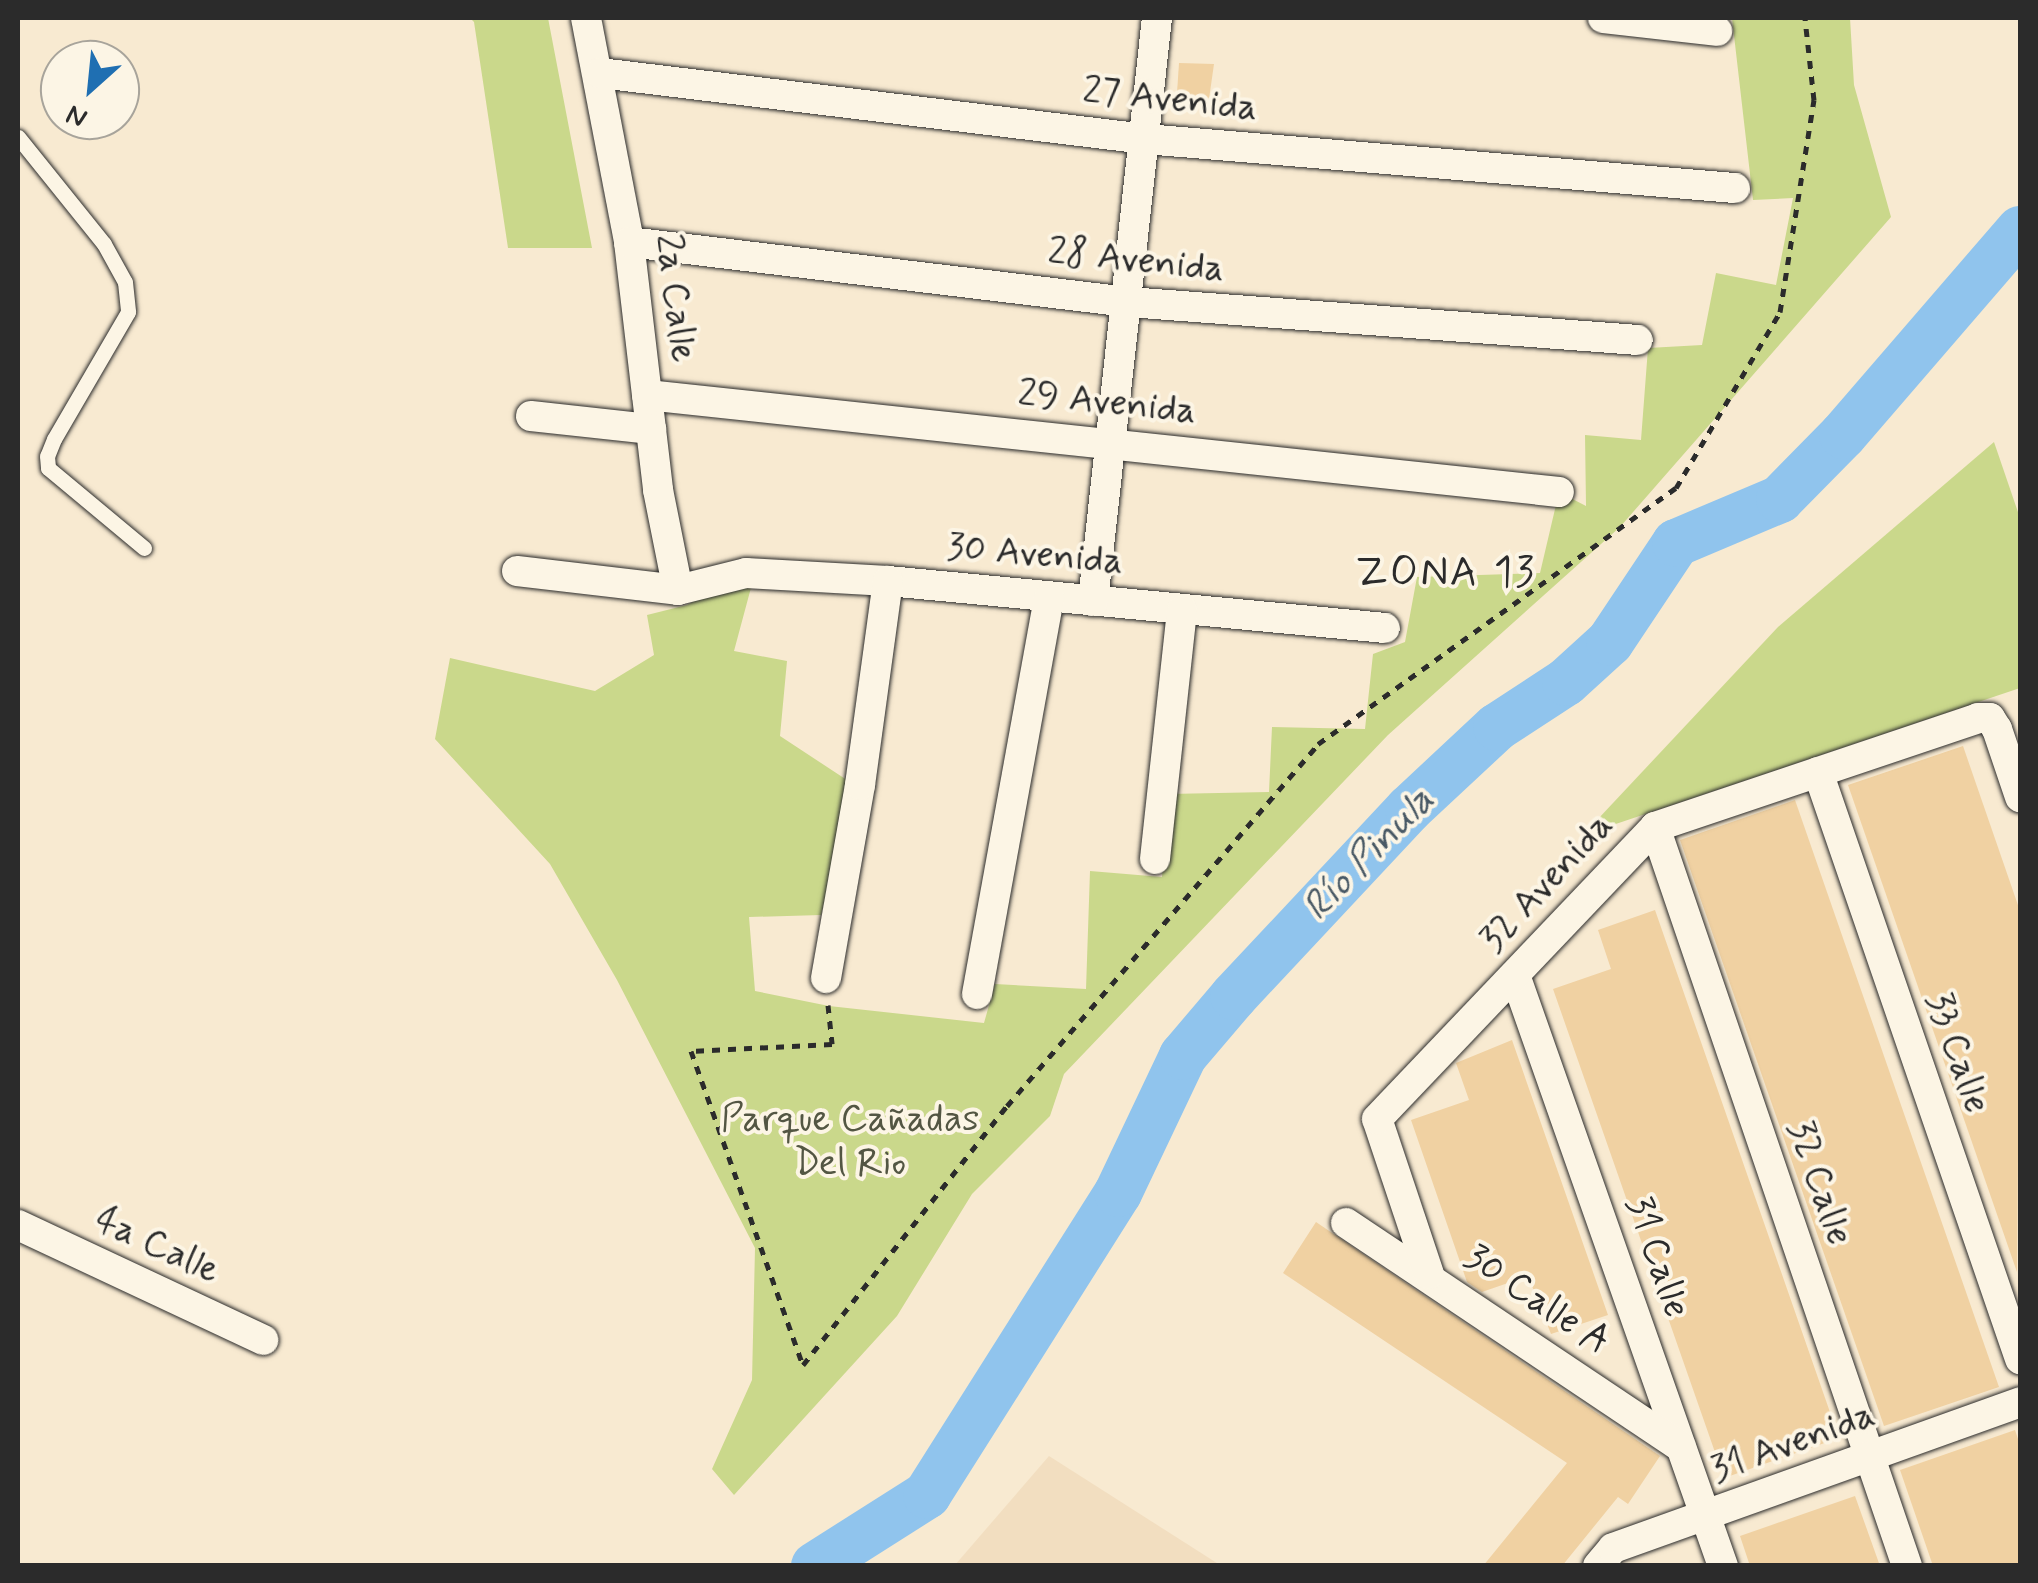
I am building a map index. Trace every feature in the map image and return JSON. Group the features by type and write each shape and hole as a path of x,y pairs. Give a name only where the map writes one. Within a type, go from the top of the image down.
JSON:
{"street":[{"name":"2a Calle","path":"586,18 600,73 629,242 651,428 678,590"},
{"path":"1093,601 1114,444 1158,18"},
{"path":"1602,18 1717,31"},
{"name":"27 Avenida","path":"600,73 1145,139 1735,188"},
{"name":"28 Avenida","path":"629,242 1128,302 1638,340"},
{"name":"29 Avenida","path":"647,395 1559,492"},
{"path":"532,416 651,428"},
{"name":"30 Avenida","path":"517,571 678,590 746,574 888,582 1385,628"},
{"path":"826,978 860,785 888,582"},
{"path":"977,994 1049,598"},
{"path":"1155,859 1182,610"},
{"name":"32 Avenida","path":"1429,1274 1377,1118 1655,827 1990,718 2020,797"},
{"name":"33 Calle","path":"1818,772 2020,1360"},
{"name":"32 Calle","path":"1655,827 1907,1566"},
{"name":"31 Calle","path":"1516,975 1722,1566"},
{"name":"30 Calle A","path":"1346,1222 1429,1274 1681,1447"},
{"name":"4a Calle","path":"18,1225 263,1340"},
{"name":"31 Avenida","path":"1598,1566 1613,1548 1706,1518 2020,1402"}],"lane":[{"path":"18,137 104,244 124,282 128,312 54,440 47,456 48,468 144,548"}],"path":[{"path":"826,978 832,1044 691,1051 803,1365 1007,1106 1318,744 1676,488 1780,312 1814,100 1805,18"}],"shaded area":[{"path":"1049,1456 1220,1565 955,1565"}],"green space":[{"path":"470,18 548,18 592,248 508,248 474,22"},
{"name":"Parque Cañadas Del Rio","path":"1732,18 1850,18 1854,85 1891,217 1620,527 1388,735 1064,1074 1050,1116 972,1194 897,1316 734,1495 712,1469 752,1380 755,1248 617,980 550,864 435,739 450,658 595,691 654,655 647,615 687,605 723,585 752,584 734,651 787,661 780,736 856,786 821,915 749,917 755,991 829,1006 984,1023 995,984 1086,989 1090,871 1162,877 1168,794 1269,792 1272,727 1365,729 1373,654 1405,642 1417,577 1540,573 1559,492 1586,506 1585,435 1641,440 1648,348 1702,345 1716,273 1776,285 1793,198 1753,200"},
{"path":"1994,442 2020,518 2020,688 1583,835 1778,627"}],"building":[{"path":"1179,63 1214,64 1208,106 1176,108"},
{"path":"1963,746 2020,911 2017,1272 1848,785"},
{"path":"1795,800 1999,1387 1884,1426 1680,840"},
{"path":"1655,910 1839,1438 1724,1478 1553,989 1611,969 1598,930"},
{"path":"1512,1040 1608,1315 1551,1334 1528,1276 1482,1292 1467,1282 1411,1120 1469,1100 1456,1063"},
{"path":"1316,1222 1660,1456 1628,1504 1618,1497 1562,1566 1483,1566 1567,1463 1283,1273"},
{"path":"2015,1430 2020,1445 2020,1566 1933,1566 1900,1470"},
{"path":"1855,1496 1880,1566 1750,1566 1740,1536"}],"waterway":[{"name":"Río Pinula","path":"815,1566 927,1495 1118,1193 1183,1056 1234,996 1409,809 1497,727 1566,682 1610,642 1676,543 1780,499 1843,435 2020,230"}],"district":[{"name":"ZONA 13","path":"1446,574"}]}
